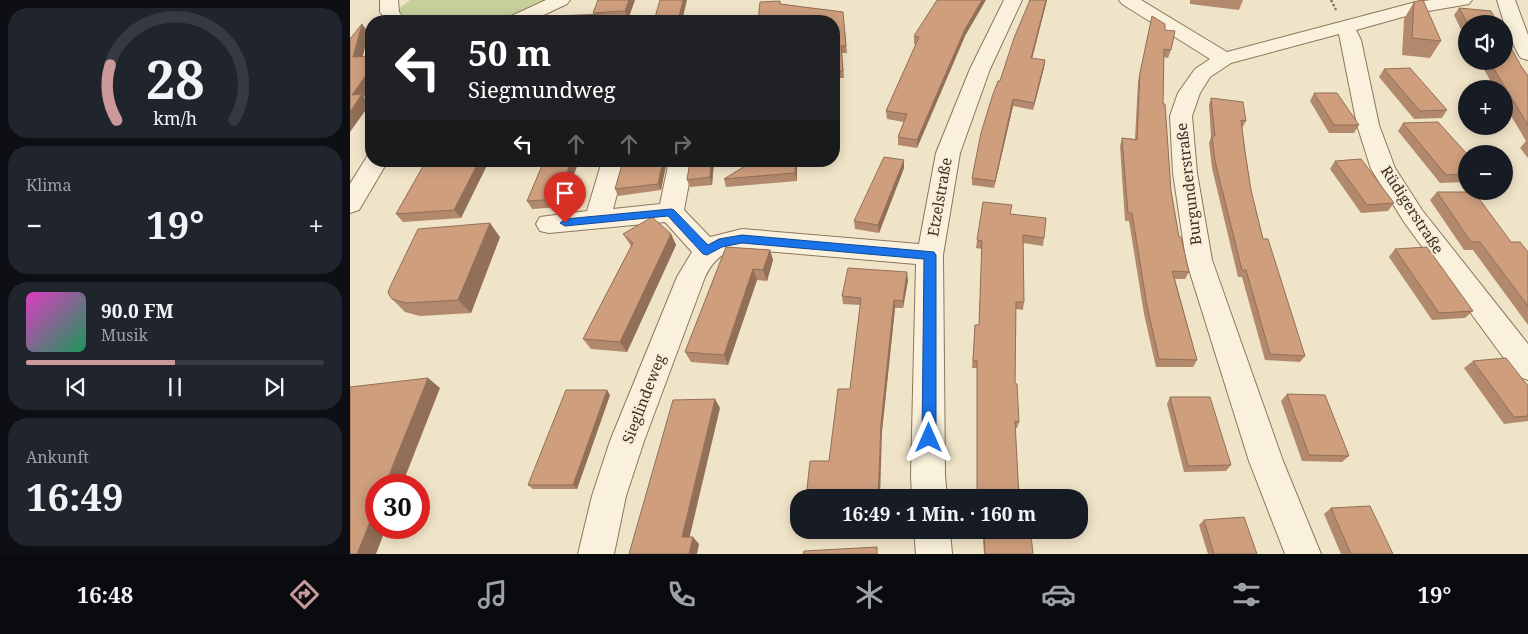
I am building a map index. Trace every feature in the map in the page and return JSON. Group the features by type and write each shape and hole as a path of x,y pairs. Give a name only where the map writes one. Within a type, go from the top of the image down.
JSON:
{"street":[{"path":"529,15 560,0"},
{"name":"Etzelstraße","path":"929,489 930,255 948,153 980,70 1013,0"},
{"path":"1128,0 1224,59"},
{"name":"Burgunderstraße","path":"1304,554 1266,461 1199,260 1185,173 1181,116 1189,93 1202,73 1224,59 1416,8 1463,0"},
{"path":"1501,0 1511,0"},
{"path":"1506,0 1514,26 1528,54"},
{"name":"Rüdigerstraße","path":"1346,28 1351,40 1368,125 1383,169 1413,216 1528,367"},
{"path":"350,204 372,167"},
{"path":"597,220 612,167"},
{"path":"671,212 680,167"},
{"path":"671,212 707,251 719,243 742,239 930,255"},
{"path":"549,224 671,212"},
{"name":"Sieglindeweg","path":"596,554 609,496 627,441 698,261 707,251"},
{"path":"933,539 934,554"}],"green space":[{"path":"410,0 551,0 516,15 402,15 397,10"}],"building":[{"path":"598,0 629,0 625,11 593,13"},
{"path":"660,0 683,0 679,15 656,15"},
{"path":"937,0 982,0 965,29 917,140 898,137 907,114 886,111 919,37 914,36"},
{"path":"1030,0 1046,0 1031,58 1045,60 1034,103 1013,99 995,181 972,178 981,133 992,97 998,81 1000,81 1014,38"},
{"path":"1423,0 1441,41 1412,38 1414,2"},
{"path":"780,1 780,4 843,12 846,46 841,46 843,71 840,71 840,15 759,15 760,2"},
{"path":"1459,8 1491,11 1493,15 1463,15"},
{"path":"1152,16 1165,24 1165,30 1175,31 1171,50 1164,49 1163,104 1165,104 1171,191 1179,237 1181,237 1189,272 1172,271 1197,360 1159,359 1147,306 1132,213 1128,213 1122,138 1137,140 1140,73"},
{"path":"362,24 353,57 365,56 365,77 352,95 362,94 350,112 350,39"},
{"path":"1513,51 1528,76 1528,125 1513,100 1513,80 1501,80 1494,70 1513,70"},
{"path":"1410,68 1447,110 1420,111 1384,69"},
{"path":"1314,93 1337,93 1359,125 1334,125"},
{"path":"1211,98 1243,102 1246,121 1241,120 1251,190 1263,239 1268,239 1305,356 1270,354 1246,270 1242,270 1215,161 1212,136 1215,136"},
{"path":"1438,122 1459,145 1458,174 1446,175 1403,123"},
{"path":"884,157 904,160 878,225 854,221"},
{"path":"1361,159 1394,203 1367,205 1335,161"},
{"path":"423,167 476,167 454,210 396,214"},
{"path":"541,167 569,167 558,199 527,201"},
{"path":"621,167 662,167 658,184 615,189"},
{"path":"689,167 711,167 710,177 687,180"},
{"path":"744,167 796,167 795,173 724,179"},
{"path":"1437,192 1458,192 1458,200 1480,200 1511,242 1520,242 1528,252 1528,306 1480,242 1471,242"},
{"path":"983,202 1012,205 1010,214 1046,218 1044,238 1023,235 1024,302 1016,302 1015,383 1017,384 1019,422 1015,421 1019,489 977,489 977,361 973,361 975,325 979,325 982,241 977,240"},
{"path":"652,217 671,234 620,342 583,339 633,243 623,234"},
{"path":"490,223 458,300 406,303 392,299 388,293 390,287 418,229"},
{"path":"726,247 770,250 763,270 753,269 724,355 685,352"},
{"path":"1427,247 1473,311 1439,313 1395,249"},
{"path":"848,268 907,272 903,301 894,300 881,424 878,489 807,489 810,461 829,461 838,389 850,389 861,298 842,296"},
{"path":"1506,358 1528,386 1528,416 1514,417 1473,361"},
{"path":"428,378 389,474 365,474 365,534 357,554 350,554 350,387"},
{"path":"566,390 607,390 573,485 528,485"},
{"path":"1287,394 1325,395 1349,456 1309,455"},
{"path":"1170,397 1210,397 1231,465 1188,466"},
{"path":"715,399 682,537 693,537 689,554 629,554 673,400"},
{"path":"1370,506 1393,554 1351,554 1331,508"},
{"path":"1244,517 1257,554 1214,554 1204,520"},
{"path":"984,539 1031,539 1033,554 985,554"},
{"path":"877,547 877,554 803,554 804,551"}],"route":[{"path":"565,223 671,212 707,251 719,243 742,239 930,255 929,438"}]}
